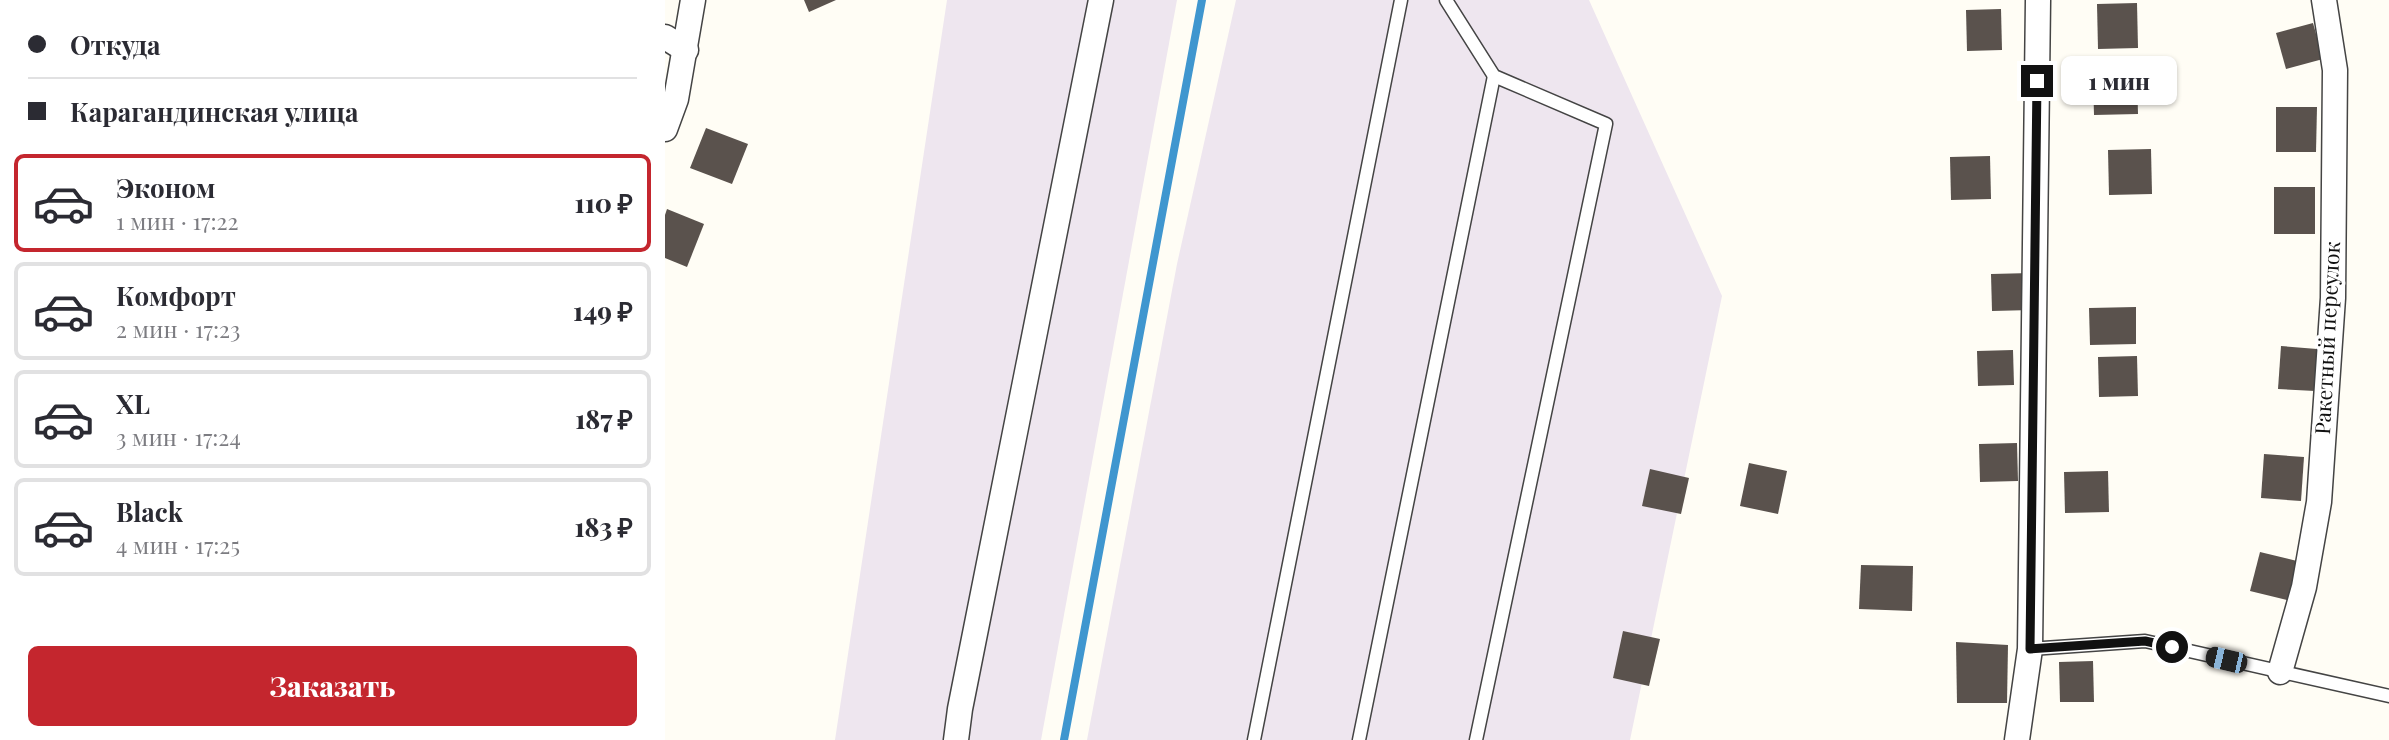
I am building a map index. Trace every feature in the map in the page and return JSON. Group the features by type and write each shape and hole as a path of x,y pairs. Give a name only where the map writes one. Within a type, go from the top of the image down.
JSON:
{"street":[{"path":"665,129 676,99 693,0"},
{"path":"956,740 965,681 1101,0"},
{"path":"2017,740 2030,649 2038,0"},
{"name":"Ракетный переулок","path":"2280,672 2304,587 2319,502 2333,298 2335,70 2324,0"},
{"path":"665,37 686,50"}],"lane":[{"path":"1254,740 1401,0"},
{"path":"1446,0 1495,76 1607,124 1476,740"},
{"path":"1359,740 1495,76"},
{"path":"2030,649 2145,641 2389,696"}],"shaded area":[{"path":"947,0 1177,0 1041,740 835,740"},
{"path":"1236,0 1589,0 1722,296 1630,740 1087,740 1177,264"}],"building":[{"path":"804,0 836,0 809,12"},
{"path":"2137,3 2138,48 2098,49 2097,4"},
{"path":"2001,9 2002,50 1967,51 1966,10"},
{"path":"2313,23 2323,59 2286,69 2276,33"},
{"path":"2137,76 2138,114 2094,115 2093,77"},
{"path":"2276,107 2317,107 2316,152 2276,152"},
{"path":"706,128 748,144 732,184 690,168"},
{"path":"2151,149 2152,194 2109,195 2108,150"},
{"path":"1990,156 1991,199 1951,200 1950,157"},
{"path":"2274,187 2315,187 2315,234 2274,234"},
{"path":"667,209 704,224 687,267 665,258"},
{"path":"2031,273 2032,310 1992,311 1991,274"},
{"path":"2136,307 2136,344 2090,345 2089,308"},
{"path":"2281,346 2317,349 2315,391 2278,389"},
{"path":"2013,350 2014,385 1978,386 1977,351"},
{"path":"2137,356 2138,396 2099,397 2098,357"},
{"path":"2017,443 2018,481 1980,482 1979,444"},
{"path":"2264,454 2304,457 2301,501 2261,498"},
{"path":"1749,463 1787,471 1778,514 1740,506"},
{"path":"1650,469 1689,478 1681,514 1642,506"},
{"path":"2108,471 2109,512 2065,513 2064,472"},
{"path":"2260,552 2301,562 2291,601 2250,591"},
{"path":"1861,565 1913,566 1912,611 1859,609"},
{"path":"1623,631 1660,639 1649,686 1613,678"},
{"path":"1956,642 2008,645 2007,703 1957,703"},
{"path":"2093,661 2094,702 2060,702 2059,662"}],"waterway":[{"path":"1064,740 1202,0"}],"route":[{"path":"2037,81 2030,649 2145,641 2172,647"}]}
